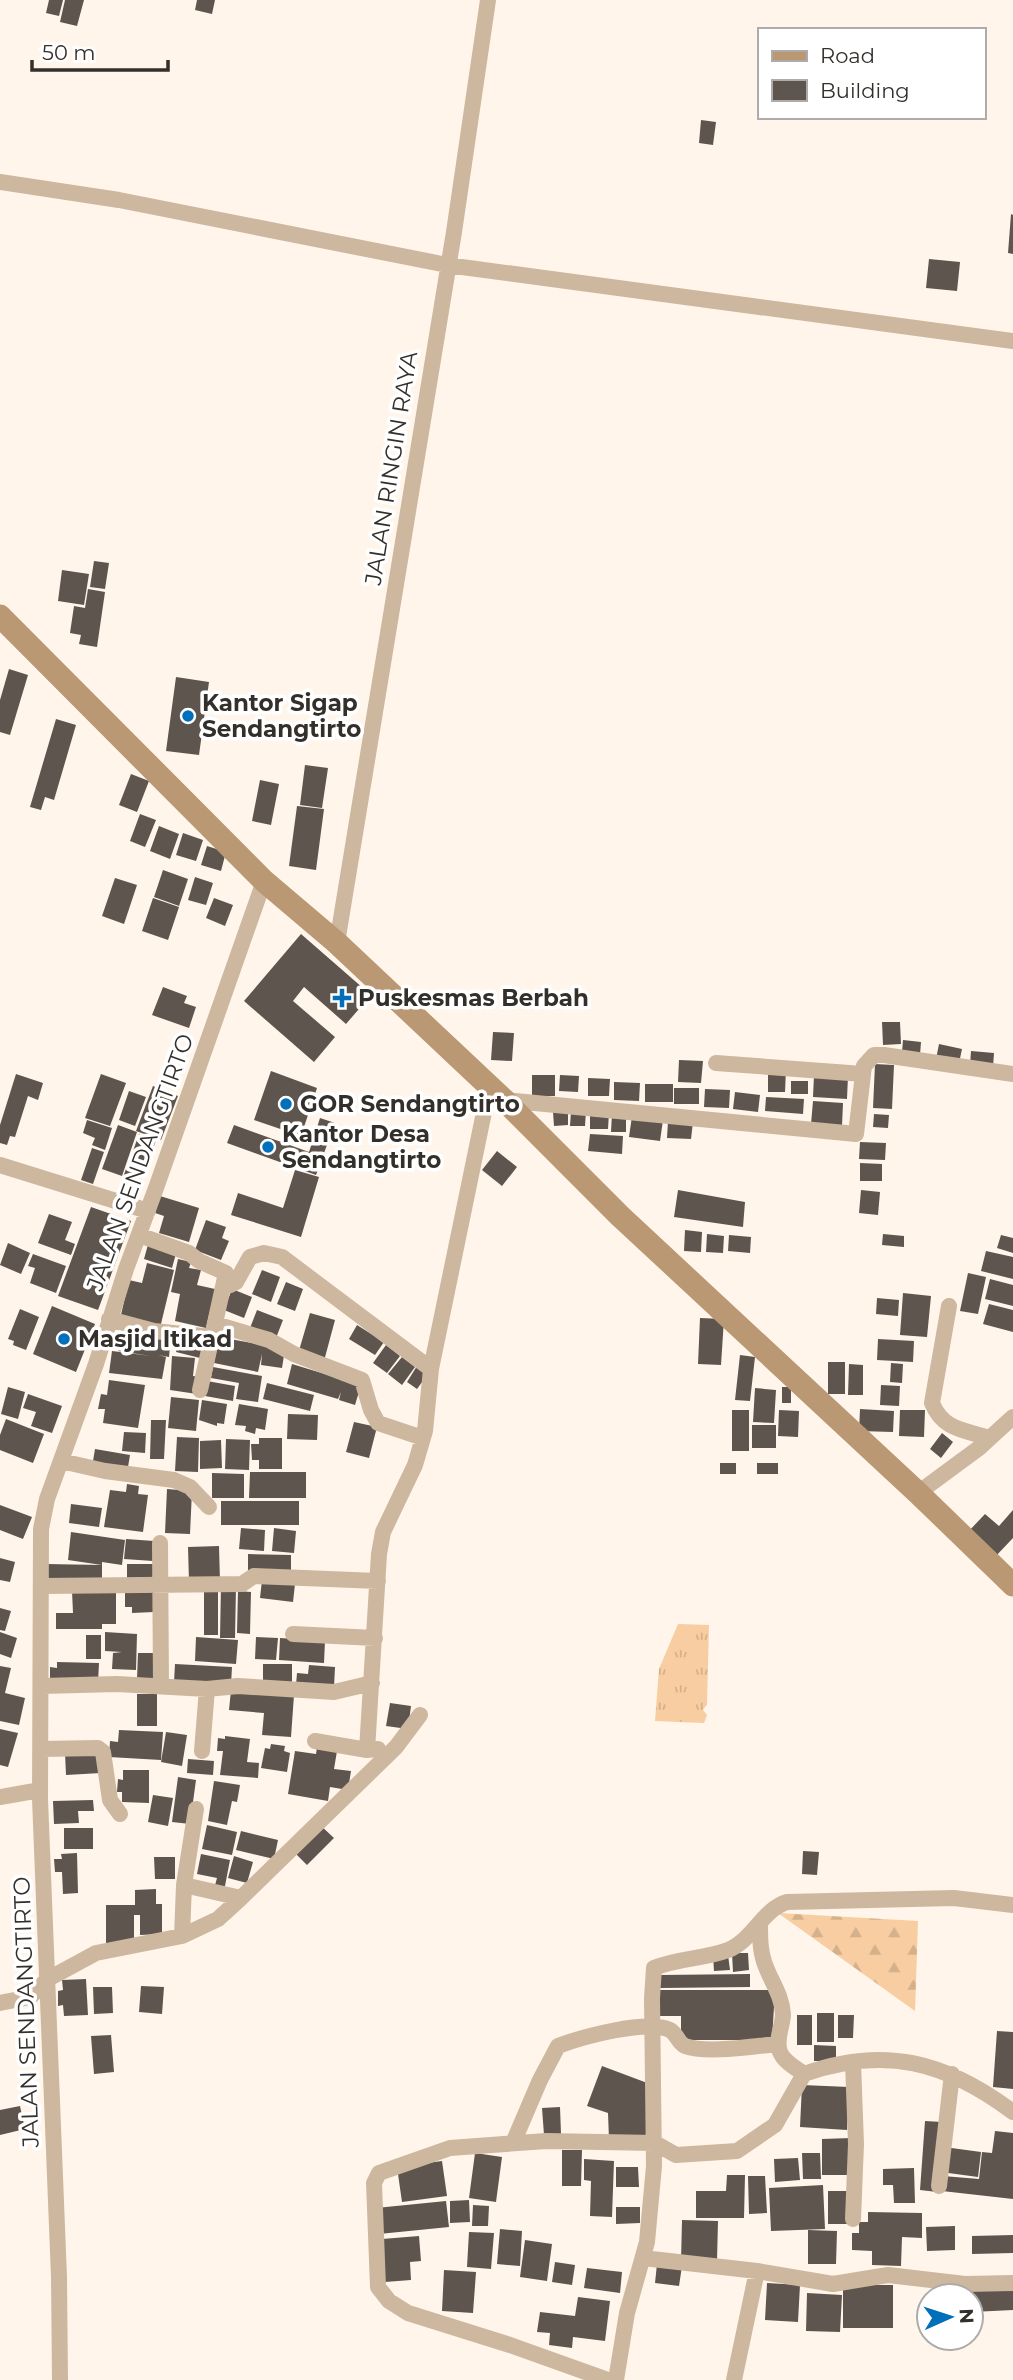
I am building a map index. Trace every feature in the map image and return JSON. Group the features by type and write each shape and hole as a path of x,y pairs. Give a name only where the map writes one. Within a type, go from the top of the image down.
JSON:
{"street":[{"name":"JALAN RINGIN RAYA","path":"337,943 454,232 488,0"},
{"path":"0,182 119,200 447,264 1013,341"},
{"path":"0,616 264,881 337,943 620,1216 1013,1585"},
{"name":"JALAN SENDANGTIRTO","path":"60,2380 59,2277 40,1790 41,1529 47,1499 264,881"},
{"path":"496,1094 856,1134 863,1074 868,1060 874,1055 1013,1074"},
{"path":"716,1063 863,1074"},
{"path":"367,1750 383,1532 415,1465 423,1438 431,1370 496,1094"},
{"path":"0,1165 148,1211"},
{"path":"139,1235 189,1252 199,1261 226,1273 200,1390"},
{"path":"225,1284 236,1282 250,1256 264,1254 282,1257 431,1370"},
{"path":"949,1306 932,1403 944,1423 990,1438"},
{"path":"109,1319 154,1331 213,1331 269,1340 294,1354 362,1380 378,1423 423,1438"},
{"path":"918,1493 1013,1417"},
{"path":"61,1461 105,1471 174,1480 190,1487 209,1507"},
{"path":"160,1544 161,1686"},
{"path":"42,1586 242,1584 254,1576 378,1581"},
{"path":"293,1634 375,1638"},
{"path":"42,1686 117,1684 207,1689 237,1686 334,1692 372,1683"},
{"path":"202,1751 207,1689"},
{"path":"0,2003 30,1997 48,1979 96,1953 182,1936 218,1919 396,1746 420,1715"},
{"path":"315,1741 367,1750 396,1746"},
{"path":"41,1749 98,1748 103,1752 110,1800 120,1814"},
{"path":"0,1797 40,1790"},
{"path":"182,1936 184,1885 196,1809"},
{"path":"184,1885 241,1898"},
{"path":"616,2380 627,2313 647,2242 655,2143 654,1968 668,1962 730,1949 778,1905 787,1902 954,1898 1013,1905"},
{"path":"760,1923 760,1947 765,1967 782,2002 783,2018 778,2044 782,2056 804,2074"},
{"path":"513,2143 558,2046 592,2034 653,2028 668,2029 685,2045 701,2048 778,2044"},
{"path":"608,2380 408,2313 389,2301 378,2287 374,2183 379,2173 450,2148 513,2143 655,2143 676,2155 737,2151 775,2125 804,2074 833,2064 876,2059 906,2061 952,2074 983,2090 1013,2112"},
{"path":"853,2062 856,2144 853,2219"},
{"path":"939,2186 952,2074"},
{"path":"643,2258 757,2271 833,2284 888,2275 965,2284 1013,2283"},
{"path":"734,2380 757,2271"}],"green space":[{"path":"678,1624 709,1625 707,1704 703,1710 707,1715 704,1723 655,1721 659,1669"},
{"path":"778,1913 918,1921 915,2011"}],"building":[{"path":"49,0 63,0 59,16 46,13"},
{"path":"65,0 84,0 77,26 60,22"},
{"path":"197,0 215,0 212,14 195,10"},
{"path":"701,120 716,122 713,145 699,143"},
{"path":"1011,214 1013,215 1013,254 1008,253"},
{"path":"929,259 960,262 957,291 926,288"},
{"path":"94,561 109,563 105,589 90,587"},
{"path":"62,570 89,574 84,605 58,601"},
{"path":"88,589 105,592 97,647 79,644 81,635 70,633 74,606 85,608"},
{"path":"9,669 28,675 10,735 0,732 0,700"},
{"name":"Kantor Sigap Sendangtirto","path":"176,677 209,682 199,755 166,751"},
{"path":"56,719 76,725 54,800 45,797 41,810 30,807"},
{"path":"305,765 328,768 322,808 300,805"},
{"path":"131,774 149,781 137,812 119,805"},
{"path":"260,780 279,784 271,825 252,821"},
{"path":"297,806 324,809 316,870 289,866"},
{"path":"140,814 156,820 145,847 130,841"},
{"path":"159,826 179,834 170,859 150,851"},
{"path":"183,833 203,840 196,861 176,855"},
{"path":"207,846 226,852 221,871 201,865"},
{"path":"163,870 188,879 179,906 154,897"},
{"path":"195,877 213,883 206,905 188,900"},
{"path":"115,878 137,885 124,924 102,916"},
{"path":"153,898 179,907 168,940 142,931"},
{"path":"214,898 233,905 225,926 206,918"},
{"name":"Puskesmas Berbah","path":"301,934 371,995 346,1024 304,987 293,1001 335,1037 314,1062 244,1001"},
{"path":"163,987 187,996 184,1003 196,1007 189,1028 152,1015"},
{"path":"882,1022 900,1022 901,1044 883,1045"},
{"path":"493,1032 514,1033 512,1061 491,1060"},
{"path":"903,1040 921,1042 920,1055 902,1052"},
{"path":"939,1044 962,1049 959,1063 936,1059"},
{"path":"971,1051 994,1053 993,1067 970,1065"},
{"path":"679,1060 703,1061 701,1083 678,1082"},
{"path":"875,1064 894,1065 892,1109 873,1108"},
{"path":"768,1069 786,1069 785,1092 768,1092"},
{"name":"GOR Sendangtirto","path":"271,1071 317,1088 301,1136 254,1120"},
{"path":"16,1074 43,1083 38,1100 28,1096 15,1137 10,1136 7,1145 0,1143 0,1125"},
{"path":"101,1074 126,1083 110,1126 85,1118"},
{"path":"532,1075 555,1075 555,1096 532,1096"},
{"path":"560,1075 579,1076 578,1092 559,1091"},
{"path":"814,1075 848,1076 847,1099 813,1097"},
{"path":"588,1078 610,1079 609,1096 588,1096"},
{"path":"791,1081 808,1081 808,1094 791,1094"},
{"path":"614,1082 640,1083 639,1101 614,1100"},
{"path":"645,1084 673,1084 673,1102 645,1102"},
{"path":"153,1086 178,1096 161,1140 136,1131"},
{"path":"674,1088 699,1088 699,1104 674,1104"},
{"path":"705,1089 730,1090 729,1108 704,1107"},
{"path":"129,1091 146,1097 135,1126 119,1120"},
{"path":"735,1092 760,1095 758,1112 733,1109"},
{"path":"766,1097 804,1099 803,1114 765,1111"},
{"path":"813,1101 843,1103 842,1126 811,1124"},
{"path":"568,1111 568,1125 554,1126 553,1112"},
{"path":"571,1111 586,1111 585,1126 570,1126"},
{"path":"590,1113 609,1113 608,1129 590,1129"},
{"path":"612,1113 626,1114 626,1132 611,1132"},
{"path":"874,1114 889,1115 888,1128 873,1127"},
{"path":"632,1116 663,1120 660,1141 629,1137"},
{"name":"Kantor Desa Sendangtirto","path":"320,1118 335,1123 316,1175 227,1143 234,1125 309,1152"},
{"path":"87,1120 112,1128 105,1150 92,1145 95,1138 83,1133"},
{"path":"668,1121 693,1122 691,1139 667,1138"},
{"path":"118,1125 137,1132 122,1176 102,1169"},
{"path":"139,1134 156,1140 144,1174 127,1168"},
{"path":"590,1134 623,1136 622,1154 588,1151"},
{"path":"860,1142 886,1143 885,1160 859,1159"},
{"path":"92,1148 104,1152 93,1184 81,1180"},
{"path":"497,1151 517,1167 502,1186 482,1170"},
{"path":"860,1163 882,1164 882,1181 860,1181"},
{"path":"126,1169 141,1175 132,1197 118,1191"},
{"path":"295,1170 319,1177 301,1237 231,1215 238,1193 283,1208"},
{"path":"678,1190 745,1202 743,1227 674,1217"},
{"path":"861,1190 880,1192 878,1215 859,1213"},
{"path":"160,1196 199,1208 189,1242 159,1233 164,1216 155,1213"},
{"path":"91,1207 131,1221 98,1310 58,1296"},
{"path":"49,1214 72,1222 65,1240 75,1244 71,1255 38,1243"},
{"path":"206,1220 226,1227 222,1238 229,1241 221,1260 195,1250"},
{"path":"685,1230 702,1232 701,1252 684,1251"},
{"path":"707,1234 724,1236 723,1253 706,1252"},
{"path":"883,1234 904,1236 904,1247 882,1245"},
{"path":"729,1235 751,1237 750,1253 728,1251"},
{"path":"1001,1235 1013,1238 1013,1253 997,1248"},
{"path":"149,1241 177,1250 172,1268 144,1259"},
{"path":"8,1243 30,1253 21,1274 0,1265"},
{"path":"986,1251 1013,1257 1013,1279 981,1271"},
{"path":"33,1254 66,1266 56,1293 30,1283 35,1268 28,1266"},
{"path":"178,1259 191,1262 189,1268 201,1270 197,1285 215,1289 206,1328 175,1321 180,1294 171,1292"},
{"path":"147,1263 174,1270 160,1328 120,1319 129,1280 142,1283"},
{"path":"262,1270 280,1277 271,1302 252,1294"},
{"path":"968,1273 986,1277 978,1314 960,1311"},
{"path":"990,1279 1013,1285 1013,1306 985,1299"},
{"path":"286,1282 303,1289 295,1311 277,1304"},
{"path":"232,1289 252,1297 244,1318 224,1310"},
{"path":"903,1293 931,1296 927,1337 900,1335"},
{"path":"877,1298 899,1300 898,1316 876,1314"},
{"path":"989,1304 1013,1310 1013,1332 983,1324"},
{"name":"Masjid Itikad","path":"52,1306 95,1324 76,1372 33,1354"},
{"path":"20,1309 39,1317 26,1350 13,1345 14,1341 8,1339"},
{"path":"257,1310 283,1320 276,1338 250,1328"},
{"path":"310,1313 335,1320 324,1361 298,1354"},
{"path":"700,1318 724,1319 721,1365 698,1364"},
{"path":"357,1325 384,1342 375,1355 349,1339"},
{"path":"121,1330 171,1336 169,1357 158,1355 166,1357 162,1379 109,1373 112,1351 151,1356 118,1351"},
{"path":"179,1337 204,1342 200,1358 176,1352"},
{"path":"219,1337 285,1349 282,1368 261,1365 262,1354 258,1372 214,1363"},
{"path":"878,1339 914,1341 913,1362 877,1360"},
{"path":"386,1345 400,1356 387,1373 373,1363"},
{"path":"740,1355 755,1357 750,1401 735,1400"},
{"path":"172,1356 195,1358 193,1376 199,1377 197,1394 170,1390"},
{"path":"402,1357 415,1367 402,1385 388,1374"},
{"path":"828,1362 845,1362 845,1394 828,1394"},
{"path":"891,1363 903,1364 902,1383 890,1382"},
{"path":"292,1364 361,1385 355,1405 339,1400 341,1392 338,1399 287,1384"},
{"path":"849,1364 863,1365 863,1395 848,1395"},
{"path":"417,1366 428,1374 417,1389 407,1382"},
{"path":"213,1367 262,1376 258,1402 236,1399 239,1383 211,1378"},
{"path":"109,1380 145,1385 138,1428 103,1423 105,1409 98,1409 101,1394 107,1395"},
{"path":"207,1381 235,1386 233,1401 205,1396"},
{"path":"267,1383 314,1395 310,1411 263,1399"},
{"path":"881,1385 900,1386 899,1406 880,1405"},
{"path":"8,1387 25,1392 18,1419 1,1414"},
{"path":"782,1387 791,1387 791,1403 782,1403"},
{"path":"755,1388 776,1390 774,1423 753,1422"},
{"path":"28,1394 62,1406 52,1433 31,1426 36,1412 23,1408"},
{"path":"171,1397 199,1400 196,1431 168,1428"},
{"path":"202,1400 227,1404 224,1424 217,1423 217,1426 199,1420"},
{"path":"239,1404 268,1409 265,1430 256,1428 255,1434 245,1431 246,1426 235,1425"},
{"path":"860,1409 894,1411 893,1432 859,1431"},
{"path":"732,1410 749,1410 749,1451 732,1451"},
{"path":"779,1410 799,1411 798,1437 778,1436"},
{"path":"900,1410 925,1410 924,1437 899,1436"},
{"path":"288,1414 318,1415 317,1440 287,1439"},
{"path":"6,1419 44,1434 33,1463 0,1450 0,1435"},
{"path":"151,1420 166,1420 164,1459 150,1459"},
{"path":"354,1422 377,1427 369,1458 346,1452"},
{"path":"752,1425 776,1425 776,1448 752,1448"},
{"path":"124,1432 146,1433 145,1453 122,1451"},
{"path":"942,1433 953,1442 941,1458 930,1449"},
{"path":"177,1437 199,1438 198,1472 175,1471"},
{"path":"259,1438 282,1438 282,1469 259,1469 259,1460 252,1460 251,1444 259,1444"},
{"path":"226,1439 250,1440 249,1470 225,1469"},
{"path":"221,1440 222,1468 200,1469 200,1441"},
{"path":"95,1449 130,1455 127,1473 92,1467"},
{"path":"720,1463 736,1463 736,1474 720,1474"},
{"path":"757,1463 778,1463 778,1474 757,1474"},
{"path":"250,1472 306,1472 306,1498 249,1498"},
{"path":"212,1473 244,1474 244,1498 212,1498"},
{"path":"127,1484 139,1486 138,1494 148,1495 143,1532 104,1527 110,1490 126,1492"},
{"path":"167,1489 192,1491 190,1534 165,1533"},
{"path":"221,1501 299,1501 299,1525 221,1525"},
{"path":"71,1504 102,1508 99,1527 69,1523"},
{"path":"0,1505 32,1517 23,1539 0,1530"},
{"path":"1013,1510 1013,1538 994,1558 967,1533 985,1514 999,1526"},
{"path":"241,1528 265,1530 264,1551 239,1549"},
{"path":"274,1528 296,1531 294,1553 272,1551"},
{"path":"71,1532 125,1540 122,1565 68,1560"},
{"path":"126,1539 154,1541 153,1561 124,1559"},
{"path":"219,1546 220,1582 189,1582 188,1547"},
{"path":"248,1554 291,1555 291,1575 248,1574"},
{"path":"0,1558 15,1562 10,1582 0,1580"},
{"path":"46,1564 102,1565 102,1584 46,1584"},
{"path":"127,1564 153,1564 154,1581 127,1581"},
{"path":"262,1580 295,1584 293,1602 260,1598"},
{"path":"154,1585 154,1612 132,1613 132,1607 125,1607 125,1592"},
{"path":"221,1585 236,1586 235,1638 220,1638"},
{"path":"204,1587 218,1587 218,1635 204,1635"},
{"path":"72,1591 116,1591 116,1624 102,1624 102,1629 56,1629 56,1613 73,1613"},
{"path":"238,1591 251,1592 250,1634 237,1633"},
{"path":"0,1608 11,1611 5,1631 0,1630"},
{"path":"0,1632 17,1638 11,1658 0,1654"},
{"path":"105,1632 137,1634 136,1670 112,1669 113,1653 122,1652 105,1651"},
{"path":"86,1635 101,1635 101,1659 86,1659"},
{"path":"196,1637 238,1640 236,1664 195,1661"},
{"path":"256,1637 278,1638 276,1660 255,1659"},
{"path":"280,1638 325,1641 324,1663 279,1660"},
{"path":"138,1653 158,1653 157,1680 137,1679"},
{"path":"57,1662 99,1663 98,1683 50,1681 50,1667 57,1668"},
{"path":"175,1664 232,1667 231,1685 174,1682"},
{"path":"263,1664 292,1664 292,1685 263,1686"},
{"path":"309,1665 335,1667 334,1687 296,1685 297,1673 308,1674"},
{"path":"0,1666 11,1668 5,1693 25,1698 19,1725 0,1721"},
{"path":"231,1690 294,1695 291,1737 262,1735 264,1713 229,1710"},
{"path":"137,1694 157,1694 157,1726 137,1726"},
{"path":"390,1703 411,1706 408,1729 386,1726"},
{"path":"0,1729 18,1733 8,1767 0,1765"},
{"path":"119,1730 163,1732 161,1760 109,1757 110,1741 118,1742"},
{"path":"166,1732 187,1735 182,1766 161,1762"},
{"path":"225,1736 250,1739 247,1762 259,1763 258,1778 220,1775 223,1751 217,1751 218,1738 225,1739"},
{"path":"271,1744 285,1746 284,1751 290,1753 287,1772 261,1768 265,1748 270,1749"},
{"path":"317,1747 337,1751 334,1769 351,1771 348,1790 330,1787 328,1801 288,1794 295,1751 316,1754"},
{"path":"100,1751 101,1773 66,1775 65,1753"},
{"path":"188,1759 214,1761 213,1775 187,1773"},
{"path":"123,1770 149,1770 149,1803 122,1802 122,1792 117,1792 118,1779 123,1780"},
{"path":"178,1777 196,1780 190,1824 172,1822"},
{"path":"214,1781 240,1785 237,1802 232,1801 227,1825 208,1821"},
{"path":"153,1795 173,1798 168,1826 148,1822"},
{"path":"93,1800 94,1811 78,1811 79,1823 54,1824 53,1801"},
{"path":"319,1824 334,1838 307,1865 293,1851"},
{"path":"207,1825 237,1832 232,1855 202,1849"},
{"path":"64,1828 93,1828 93,1849 64,1849"},
{"path":"241,1831 278,1840 274,1859 236,1850"},
{"path":"803,1851 819,1852 817,1875 802,1874"},
{"path":"77,1853 78,1893 63,1894 62,1872 55,1872 54,1859 62,1859 61,1854"},
{"path":"201,1854 230,1860 224,1891 214,1889 217,1878 197,1874"},
{"path":"234,1856 253,1862 247,1883 228,1878"},
{"path":"154,1857 175,1857 175,1879 155,1879"},
{"path":"156,1889 156,1904 162,1904 162,1934 140,1935 140,1915 134,1915 134,1943 106,1944 106,1905 135,1905 135,1890"},
{"path":"732,1953 748,1953 749,1970 733,1972"},
{"path":"728,1955 730,1970 714,1971 713,1956"},
{"path":"750,1974 750,1987 660,1988 660,1975"},
{"path":"86,1979 88,2015 64,2016 63,2005 58,2006 58,1991 63,1990 62,1980"},
{"path":"141,1986 164,1987 162,2014 139,2012"},
{"path":"93,1987 112,1987 113,2013 94,2014"},
{"path":"654,1990 775,1990 772,2040 681,2040 681,2016 655,2016"},
{"path":"817,2013 834,2013 834,2042 817,2042"},
{"path":"797,2015 812,2015 812,2045 797,2045"},
{"path":"838,2015 854,2015 853,2038 838,2038"},
{"path":"997,2031 1013,2032 1013,2089 993,2087"},
{"path":"111,2035 114,2072 94,2074 91,2036"},
{"path":"814,2045 836,2046 836,2061 814,2061"},
{"path":"602,2066 650,2084 653,2139 609,2140 608,2113 587,2106"},
{"path":"802,2085 849,2087 847,2130 800,2127"},
{"path":"20,2106 25,2129 0,2135 0,2110"},
{"path":"560,2107 561,2134 544,2135 542,2108"},
{"path":"925,2121 942,2122 937,2192 920,2190"},
{"path":"995,2131 1013,2133 1013,2199 942,2191 943,2176 979,2179 982,2152 992,2153"},
{"path":"851,2138 851,2175 822,2175 822,2139"},
{"path":"944,2147 981,2152 978,2177 941,2172"},
{"path":"562,2150 582,2150 581,2186 562,2186"},
{"path":"475,2153 502,2157 496,2202 469,2198"},
{"path":"802,2153 820,2153 821,2179 803,2179"},
{"path":"798,2158 800,2180 775,2182 774,2159"},
{"path":"584,2159 614,2161 612,2217 590,2216 591,2181 584,2180"},
{"path":"442,2161 447,2196 402,2202 397,2167"},
{"path":"616,2167 638,2167 639,2187 616,2187"},
{"path":"914,2168 915,2203 894,2203 893,2185 883,2185 883,2169"},
{"path":"727,2175 745,2175 744,2218 696,2218 696,2191 726,2191"},
{"path":"748,2176 765,2176 767,2213 749,2214"},
{"path":"823,2185 825,2229 771,2231 769,2188"},
{"path":"828,2191 848,2191 847,2224 828,2224"},
{"path":"469,2200 470,2222 450,2223 450,2201"},
{"path":"446,2201 449,2227 379,2234 376,2208"},
{"path":"473,2205 489,2206 488,2226 472,2226"},
{"path":"616,2207 640,2207 640,2223 616,2224"},
{"path":"868,2212 922,2213 922,2238 902,2237 901,2266 872,2265 872,2251 852,2250 852,2233 859,2233 859,2222 868,2222"},
{"path":"682,2220 718,2221 717,2261 681,2261"},
{"path":"955,2226 955,2250 927,2251 926,2227"},
{"path":"500,2229 522,2231 520,2266 497,2264"},
{"path":"808,2230 837,2231 836,2264 808,2264"},
{"path":"469,2232 494,2233 491,2269 467,2267"},
{"path":"1013,2235 1013,2253 972,2254 972,2236"},
{"path":"419,2236 421,2261 410,2262 411,2280 385,2282 382,2239"},
{"path":"525,2240 552,2244 547,2281 520,2277"},
{"path":"555,2262 575,2265 572,2285 552,2282"},
{"path":"657,2264 682,2266 679,2286 655,2283"},
{"path":"587,2268 622,2272 620,2293 584,2288"},
{"path":"444,2270 476,2272 473,2313 442,2311"},
{"path":"767,2283 800,2285 798,2322 765,2320"},
{"path":"1013,2284 1013,2310 985,2311 985,2286"},
{"path":"843,2285 893,2285 893,2328 843,2328"},
{"path":"807,2293 842,2295 840,2332 806,2331"},
{"path":"578,2297 610,2301 605,2341 573,2337 572,2348 549,2345 550,2333 537,2332 540,2312 575,2316"}],"place":[{"name":"Kantor Sigap Sendangtirto","path":"188,716"},
{"name":"Puskesmas Berbah","path":"342,998"},
{"name":"GOR Sendangtirto","path":"286,1104"},
{"name":"Kantor Desa Sendangtirto","path":"268,1147"},
{"name":"Masjid Itikad","path":"64,1339"}]}
